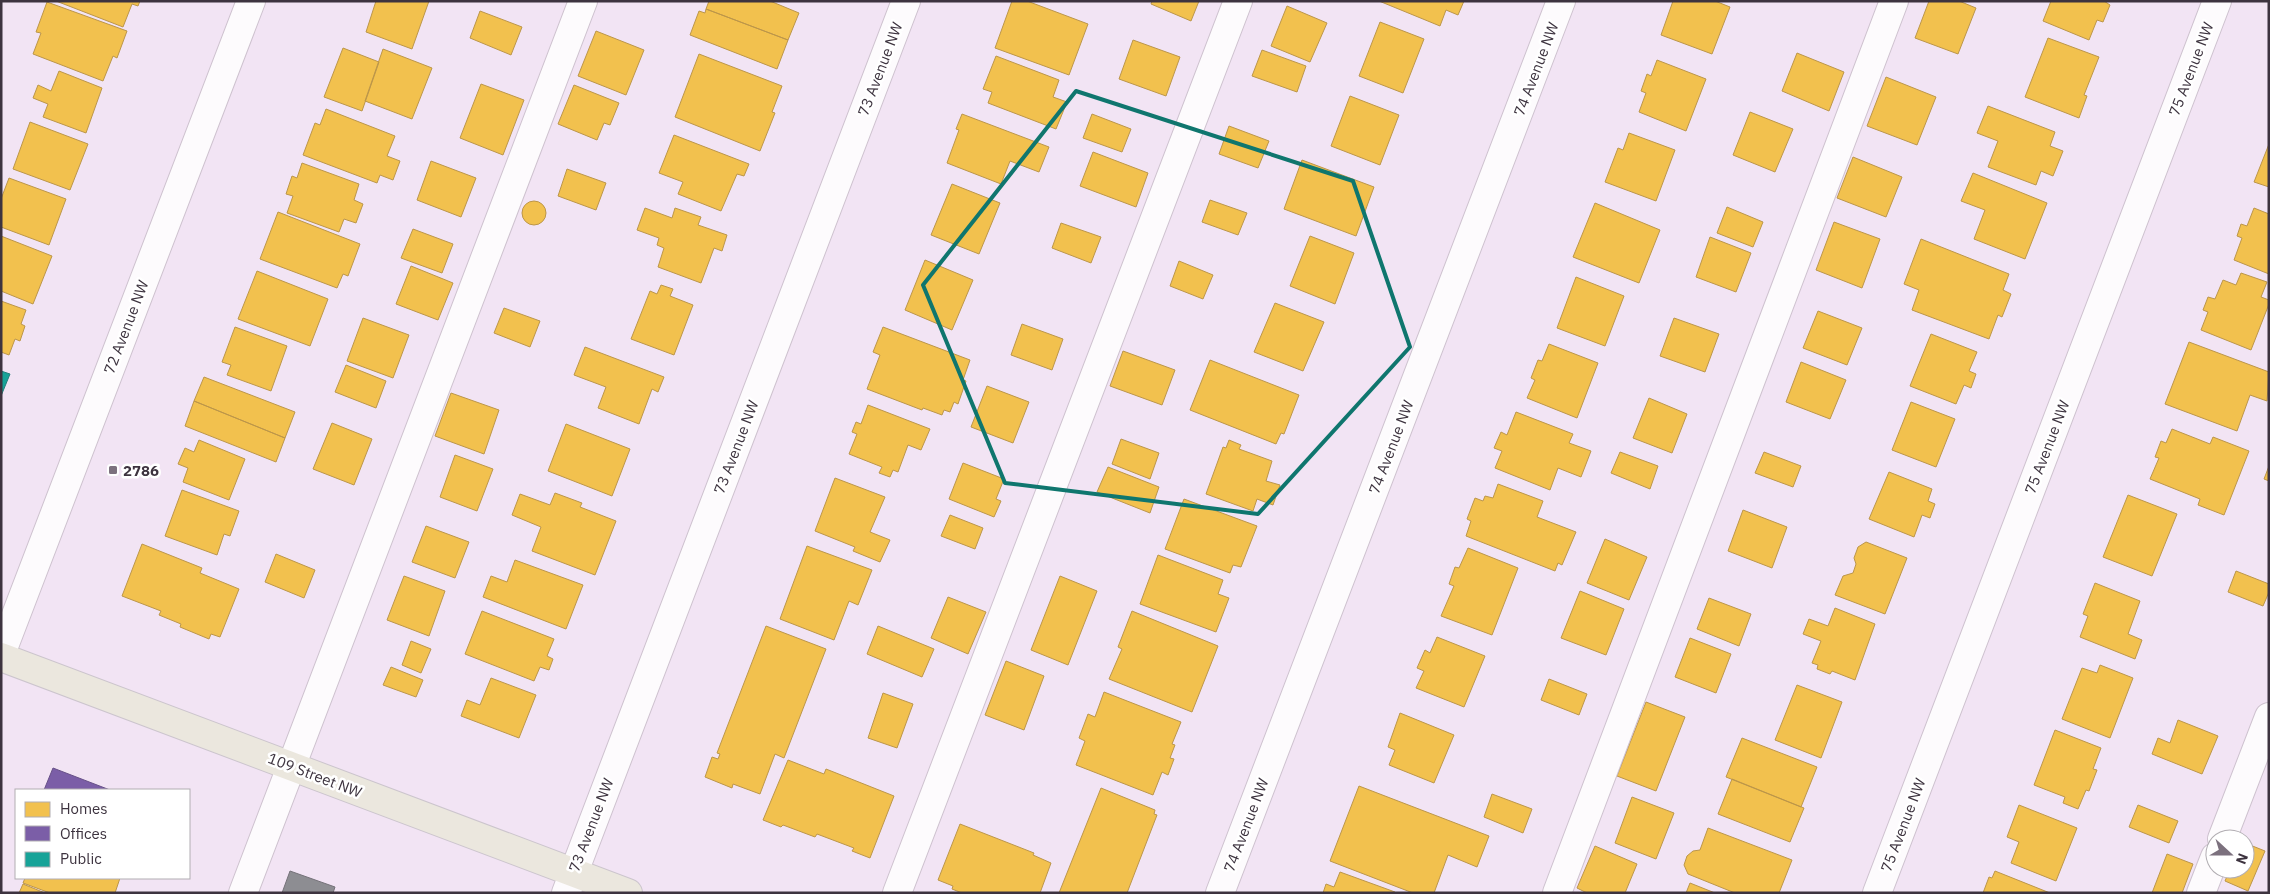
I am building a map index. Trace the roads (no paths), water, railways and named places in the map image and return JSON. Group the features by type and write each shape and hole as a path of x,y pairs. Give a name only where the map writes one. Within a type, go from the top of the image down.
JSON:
{"main road":[{"name":"109 Street NW","path":"1,656 292,767 570,882 628,893"}],"street":[{"name":"72 Avenue NW","path":"1,656 251,1"},
{"path":"243,893 583,1"},
{"name":"73 Avenue NW","path":"570,882 906,1"},
{"path":"897,893 1238,1"},
{"name":"74 Avenue NW","path":"1220,893 1562,1"},
{"path":"1557,893 1894,1"},
{"name":"75 Avenue NW","path":"1877,893 2217,1"},
{"path":"2226,829 2269,717"},
{"path":"2201,893 2206,879"}],"place":[{"name":"2786","path":"113,470"}]}
